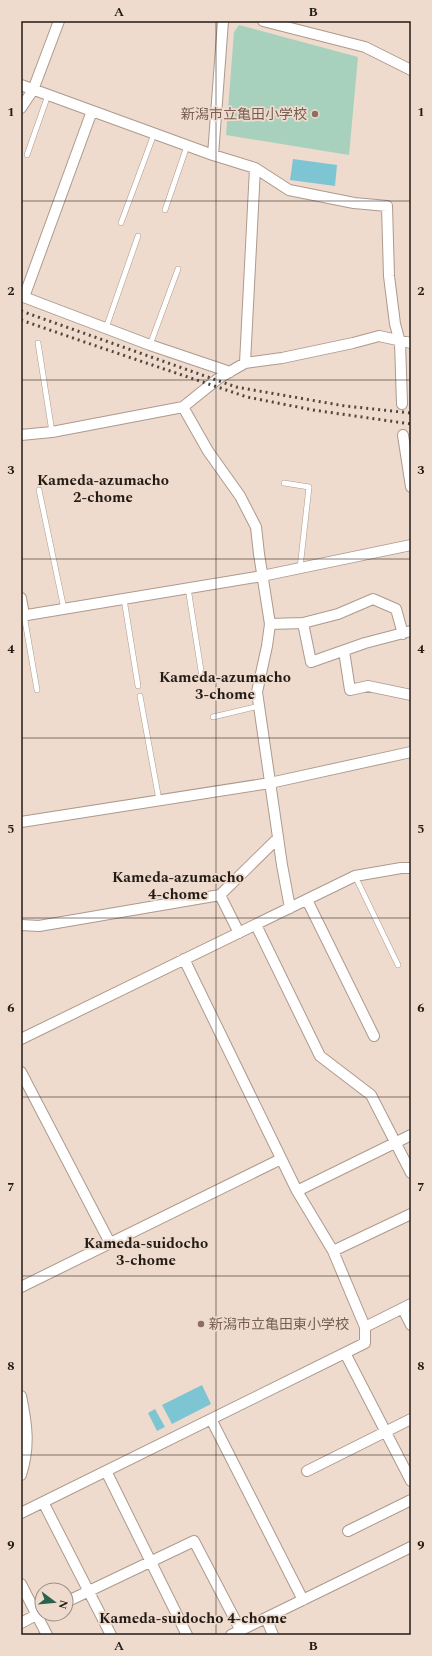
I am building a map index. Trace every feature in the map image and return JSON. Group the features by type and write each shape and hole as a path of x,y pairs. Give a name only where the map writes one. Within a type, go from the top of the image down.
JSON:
{"street":[{"path":"21,108 33,90 59,21"},
{"path":"213,155 223,21"},
{"path":"263,21 366,47 411,70"},
{"path":"21,85 187,146 255,168 289,190 354,203 387,206 389,276 395,324 400,342 402,404"},
{"path":"92,111 23,297 230,372"},
{"path":"245,363 255,168"},
{"path":"21,435 52,432 183,407 219,378 245,363 282,358 379,336 400,342 411,343"},
{"path":"183,407 208,451 240,496 256,527 270,624 257,692 278,838 290,908"},
{"path":"403,435 411,487"},
{"path":"21,598 23,615 262,576 411,545"},
{"path":"270,624 303,623 338,614 373,599 396,610 407,632 311,662 303,623"},
{"path":"344,651 350,690 368,686 411,696"},
{"path":"21,822 270,783 411,752"},
{"path":"21,925 39,926 220,895 278,838"},
{"path":"21,1039 355,876 401,868 411,868"},
{"path":"220,895 239,933"},
{"path":"307,900 374,1036"},
{"path":"256,925 320,1056 371,1094 411,1173"},
{"path":"21,1513 365,1343 365,1327 334,1251 297,1190 184,959"},
{"path":"21,1072 110,1243"},
{"path":"297,1190 411,1135"},
{"path":"21,1287 282,1159"},
{"path":"334,1251 411,1214"},
{"path":"365,1327 407,1307 411,1325"},
{"path":"345,1352 411,1481"},
{"path":"21,1396 26,1418 28,1444 21,1475"},
{"path":"211,1419 303,1600"},
{"path":"307,1471 411,1419"},
{"path":"106,1471 187,1635"},
{"path":"348,1531 411,1500"},
{"path":"43,1502 111,1635"},
{"path":"74,1599 194,1541 236,1633 411,1547"},
{"path":"21,1584 34,1605"},
{"path":"21,1623 34,1616"},
{"path":"266,1618 273,1635"},
{"path":"42,1622 47,1635"}],"lane":[{"path":"27,155 48,95"},
{"path":"121,223 154,134"},
{"path":"165,210 187,146"},
{"path":"106,328 138,236"},
{"path":"150,344 178,269"},
{"path":"38,343 52,432"},
{"path":"284,483 309,487 300,568"},
{"path":"39,490 64,609"},
{"path":"188,588 202,677"},
{"path":"124,599 138,686"},
{"path":"23,615 37,690"},
{"path":"140,696 159,800"},
{"path":"213,717 259,706"},
{"path":"355,876 398,965"}],"green space":[{"path":"239,25 358,57 349,155 226,135 234,32"}],"water":[{"path":"293,159 337,165 335,186 290,180"},
{"path":"202,1385 211,1404 172,1424 162,1405"},
{"path":"155,1409 165,1427 157,1431 148,1413"}],"railway":[{"path":"21,311 236,387 345,406 411,413"},
{"path":"21,320 247,397 313,410 411,424"}],"place":[{"name":"新潟市立亀田小学校","path":"315,114"},
{"name":"新潟市立亀田東小学校","path":"201,1324"}],"district":[{"name":"Kameda-azumacho 2-chome","path":"103,488"},
{"name":"Kameda-azumacho 3-chome","path":"225,686"},
{"name":"Kameda-azumacho 4-chome","path":"178,886"},
{"name":"Kameda-suidocho 3-chome","path":"146,1252"},
{"name":"Kameda-suidocho 4-chome","path":"193,1618"}]}
